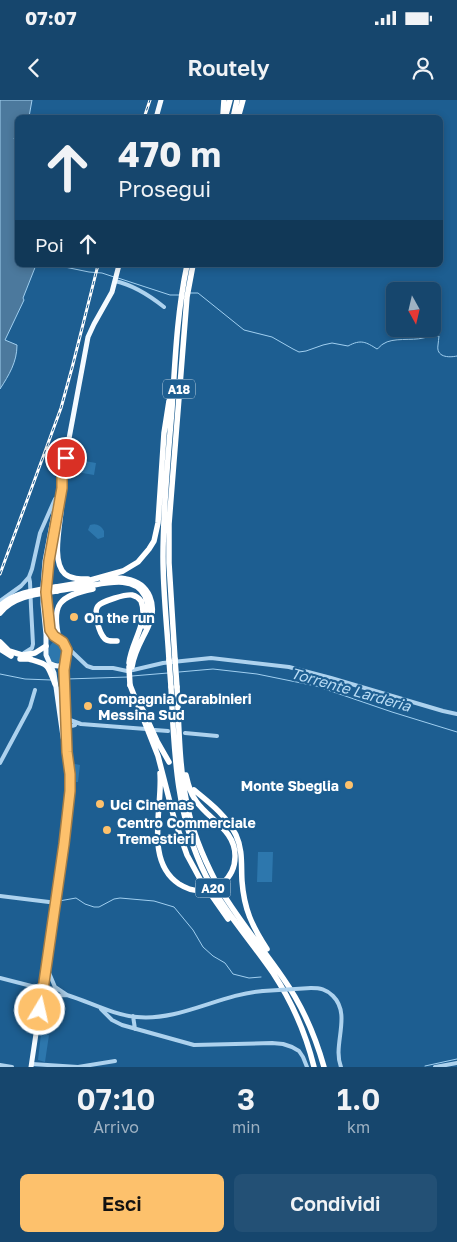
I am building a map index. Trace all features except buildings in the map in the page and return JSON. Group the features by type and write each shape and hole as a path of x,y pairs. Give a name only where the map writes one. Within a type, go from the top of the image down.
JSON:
{"highway":[{"path":"224,115 227,100"},
{"path":"237,100 237,115"},
{"path":"237,115 243,100"},
{"name":"A18","path":"172,443 174,372 185,289 186,267"},
{"name":"A18","path":"185,289 191,267"},
{"name":"A18","path":"172,443 184,297"},
{"path":"0,613 8,604 17,600 117,573 133,565 146,554 154,540 158,523 164,433 174,372"},
{"name":"A20","path":"172,443 164,523 164,597 182,769 192,827 206,863 221,890 283,977 301,1008 314,1036 324,1067"},
{"path":"60,489 63,500 55,546 60,567 64,573 77,578 129,579 143,586 150,597 153,610 150,621 130,667"},
{"path":"55,546 66,509"},
{"path":"0,606 9,599 19,595 108,583 130,584 141,590 148,606 145,622 130,654 132,685 159,761 177,828 192,866 247,944 261,958"},
{"path":"58,638 56,613 65,598 83,591 114,584 130,584"},
{"path":"117,641 106,640 100,629 96,611 97,607 105,602 131,595 142,601 143,607 143,615 136,641"},
{"path":"0,642 9,651 21,657 33,654 46,646"},
{"path":"0,650 8,655 46,664 55,684"},
{"path":"29,659 38,658 49,662"},
{"path":"132,685 157,741 169,762"},
{"path":"175,689 181,706 188,786 197,803 226,831 234,847 233,869 230,876 222,884"},
{"name":"A20","path":"175,689 174,742 177,779 181,806 192,844 216,893 281,987 294,1010 314,1067"},
{"path":"159,761 160,787 157,831 161,859 168,874 180,885 190,890 205,890"},
{"path":"194,790 223,816 236,834 241,850 243,894 249,918 278,964 283,977"}],"main road":[{"path":"157,115 161,100"},
{"path":"67,752 67,736 53,670 46,655 42,597 45,561 88,337 110,296 118,267"},
{"path":"31,1066 69,801 70,774 64,725 66,716 64,670 67,653 65,644 52,634 49,628 46,597 49,561 55,546 54,521"},
{"path":"46,646 50,641 58,638"},
{"path":"49,662 57,666 65,662"}],"street":[{"path":"115,279 150,296 164,306"},
{"path":"0,601 23,584 29,577 40,533 60,489"},
{"path":"40,533 47,523 54,521 66,509"},
{"path":"47,518 54,521"},
{"path":"0,650 13,654 22,654 33,646 29,577"},
{"path":"65,644 80,660 91,668 113,668 127,671 163,663 211,658 277,665 331,678 457,714"},
{"path":"65,662 74,658 80,660"},
{"path":"0,762 30,707 35,690"},
{"path":"66,716 77,724"},
{"path":"67,736 71,728 77,724"},
{"path":"64,725 77,724 146,729"},
{"path":"155,730 168,731"},
{"path":"185,733 217,736"},
{"path":"0,896 49,902"},
{"path":"46,967 55,987 67,995"},
{"path":"0,978 59,995 67,995 85,1000 100,1007 133,1016 156,1017 174,1014 238,994 311,988 321,989 336,999 340,1007 342,1016 339,1056 342,1067"},
{"path":"43,989 55,987"},
{"path":"40,1010 48,1000 59,995"},
{"path":"100,1007 114,1021 135,1029 194,1045 283,1044 300,1051 307,1067"},
{"path":"133,1016 135,1029"},
{"path":"31,1066 78,1067 115,1061"},
{"path":"435,1067 457,1063"},
{"path":"0,1065 12,1067"}],"shaded area":[{"path":"0,100 32,100 29,115 15,115 15,267 35,267 23,298 24,300 5,340 17,345 17,351 12,368 0,389"},
{"path":"73,459 96,463 94,475 71,471"},
{"path":"96,524 100,526 104,531 104,537 98,539 88,530 90,525"},
{"path":"53,642 61,644 64,650 63,657 58,663 50,660 49,649"},
{"path":"73,765 80,765 78,782 74,782"},
{"path":"258,852 273,852 272,882 257,882"},
{"path":"41,1034 49,1035 45,1062 38,1060"}],"waterway":[{"path":"65,267 102,273 114,277"},
{"path":"118,278 170,295 179,295"},
{"path":"190,293 198,293 244,330 272,337 299,352 332,343 348,346 363,342 377,349 387,342 439,336 439,352 447,357 457,356"},
{"name":"Torrente Larderia","path":"179,672 213,669 257,674 316,686 457,732"},
{"name":"Torrente Larderia","path":"132,676 168,673"},
{"name":"Torrente Larderia","path":"0,674 25,679 51,680"},
{"name":"Torrente Larderia","path":"67,679 128,677"},
{"path":"59,901 76,898 85,904 99,907 120,898 154,901 174,907 193,930 203,947 225,963 233,974 249,978 261,977"},
{"path":"425,1066 457,1059"}],"railway":[{"path":"145,115 150,100"},
{"path":"0,574 61,408 97,267"}],"place":[{"name":"On the run","path":"74,617"},
{"name":"Compagnia Carabinieri Messina Sud","path":"88,706"},
{"name":"Monte Sbeglia","path":"349,785"},
{"name":"Uci Cinemas","path":"100,804"},
{"name":"Centro Commerciale Tremestieri","path":"107,830"}],"route":[{"path":"40,1010 70,791 64,670 67,650 63,642 54,636 50,630 46,604 49,561 66,458"}]}
